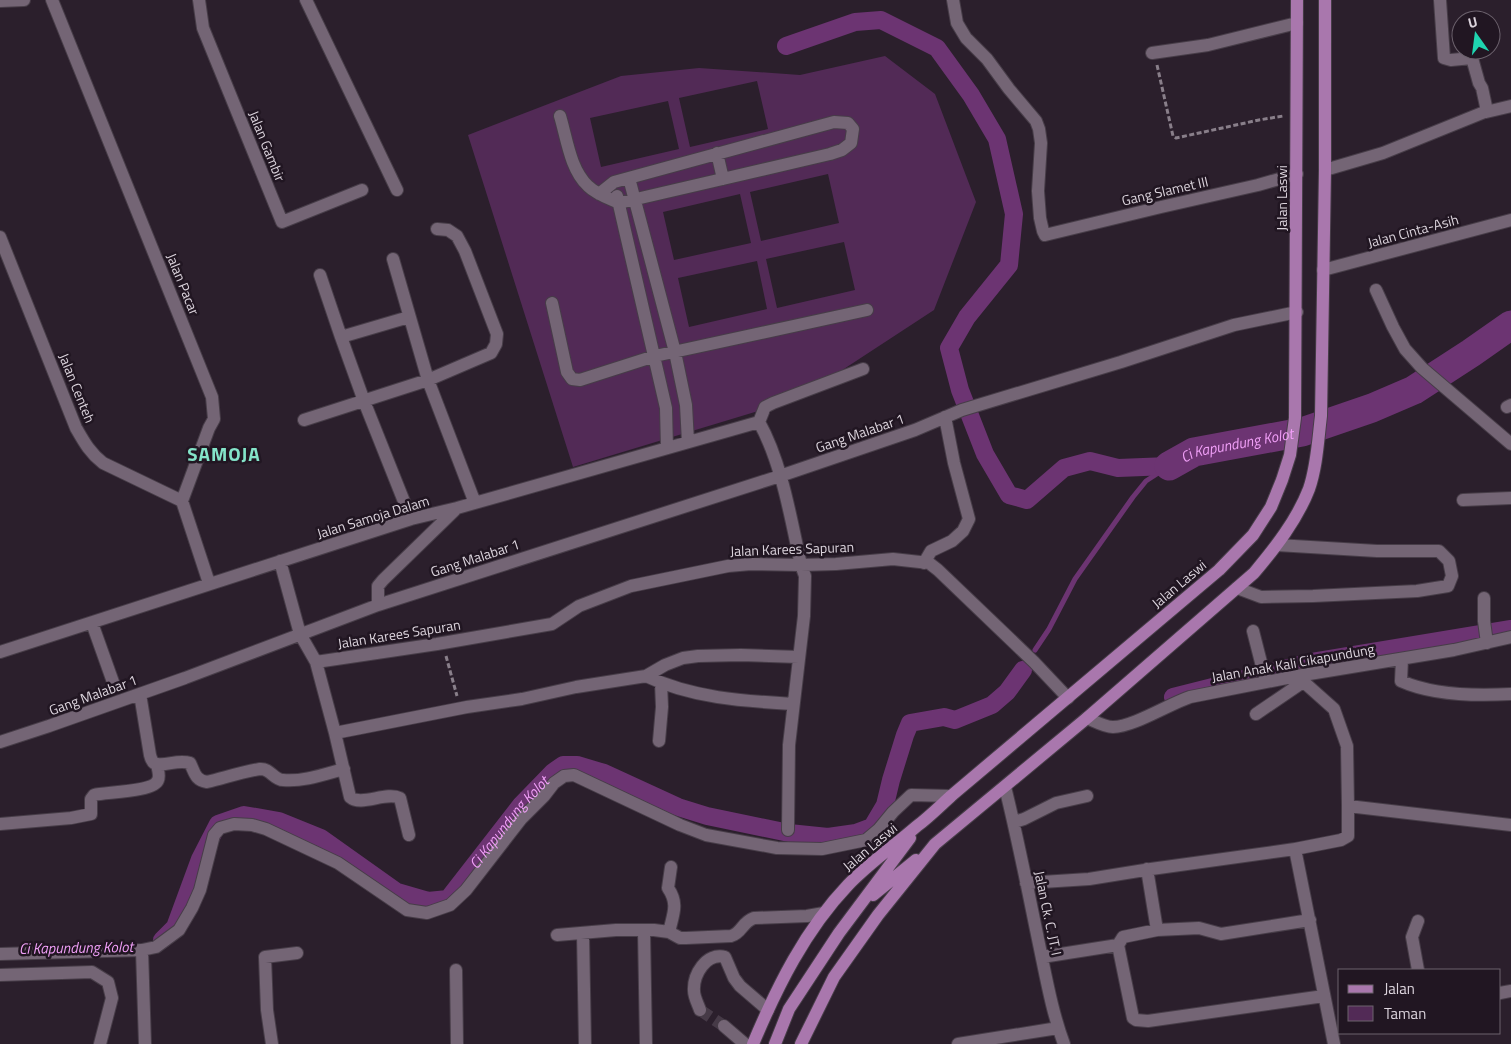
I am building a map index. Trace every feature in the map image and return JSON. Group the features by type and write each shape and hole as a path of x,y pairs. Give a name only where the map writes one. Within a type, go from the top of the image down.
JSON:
{"main road":[{"name":"Jalan Laswi","path":"753,1044 794,958 824,913 848,885 1219,570 1253,535 1271,507 1290,455 1295,418 1298,0"},
{"path":"859,907 1087,718 1254,573 1277,545 1294,519 1308,489 1317,451 1321,416 1325,170 1325,0"},
{"path":"775,1044 790,1009 839,933 918,826"},
{"path":"801,1044 834,977 878,915 935,844"}],"street":[{"path":"0,1 24,0"},
{"name":"Jalan Pacar","path":"52,0 212,397 214,419 182,501"},
{"name":"Jalan Gambir","path":"199,0 203,28 282,222 362,190"},
{"path":"306,0 397,190"},
{"name":"Gang Slamet III","path":"953,0 957,23 966,38 987,59 1012,94 1036,121 1042,143 1038,191 1042,231 1045,235 1258,185 1297,174"},
{"path":"1440,0 1444,58 1451,60 1472,58 1478,83 1482,88 1486,112"},
{"path":"1152,53 1208,45 1297,23"},
{"path":"1325,170 1383,153 1486,112 1511,106"},
{"path":"560,116 576,170 589,187 599,194 619,203 842,150 851,143 853,129 848,124 834,122 614,182 599,194"},
{"path":"717,153 724,179"},
{"path":"630,178 675,352 686,405 688,442"},
{"path":"614,182 666,408 666,448"},
{"name":"Jalan Cinta-Asih","path":"1323,270 1511,220"},
{"path":"304,420 428,380 492,353 496,344 497,334 461,244 457,236 448,230 436,228"},
{"name":"Jalan Centeh","path":"0,237 76,428 86,445 94,456 103,463 182,501"},
{"path":"393,259 428,380 475,503"},
{"path":"320,275 364,401 411,520"},
{"path":"1376,290 1405,349 1428,374 1511,444"},
{"path":"552,303 567,372 572,379 580,380 655,356 867,310"},
{"name":"Gang Malabar 1","path":"0,742 140,694 378,605 780,476 915,430 962,410 1121,362 1234,325 1297,312"},
{"path":"341,337 410,316"},
{"path":"788,830 789,745 804,616 805,576 780,476 759,422 766,407 773,403 863,369"},
{"path":"924,563 931,551 952,541 964,531 969,519 954,463 945,418"},
{"name":"Jalan Samoja Dalam","path":"0,652 209,583 411,520 759,422"},
{"path":"1463,500 1511,498"},
{"path":"182,501 209,583"},
{"path":"378,605 378,586 457,508"},
{"path":"1237,588 1261,597 1417,591 1448,586 1452,576 1449,560 1439,551 1378,551 1277,545"},
{"name":"Jalan Karees Sapuran","path":"316,662 552,624 579,606 631,586 728,566 743,564 836,564 893,559 928,563 1034,662 1068,698"},
{"path":"280,561 300,634 316,662 349,793 353,800 392,796 400,798 408,835"},
{"path":"1484,598 1486,636"},
{"path":"92,623 113,682"},
{"path":"1253,631 1265,679"},
{"name":"Jalan Anak Kali Cikapundung","path":"1087,718 1112,727 1143,718 1174,702 1265,679 1300,679 1402,659 1486,636 1511,637"},
{"path":"335,733 522,699 576,687 646,676 674,660 698,656 799,657"},
{"path":"1402,659 1401,680 1412,686 1465,694 1511,694"},
{"path":"646,676 661,683 688,691 717,697 794,704"},
{"path":"1026,883 1089,879 1295,849 1342,840 1348,836 1347,746 1331,705 1300,679 1256,714"},
{"path":"659,740 662,707 661,683"},
{"path":"140,694 152,762 157,764 185,761 190,763 198,779 201,781 207,782 262,769 271,773 279,780 304,778 344,769"},
{"path":"0,824 71,818 91,814 94,795 132,790 158,782 157,764"},
{"path":"0,954 142,950 156,947 179,930 192,908 200,890 214,835 220,828 234,824 259,827 303,846 338,864 407,910 427,914 450,906 484,868 521,819 554,783 564,776 574,776 706,835 777,848 822,849 866,840 880,829 893,812 911,795 951,796"},
{"name":"Jalan Ck. C. JT. I","path":"1004,787 1014,822 1058,1028 1064,1044"},
{"path":"1014,822 1056,803 1087,796"},
{"path":"1348,806 1511,825"},
{"path":"1295,849 1324,996 1335,1036"},
{"path":"669,932 675,903 674,896 668,888 671,868"},
{"path":"1147,870 1157,930"},
{"path":"557,935 602,931 663,930 680,938 731,936 735,935 747,921 754,918 807,916 824,913"},
{"path":"1310,920 1221,934 1199,928 1157,930 1123,937 1118,945 1133,1018 1136,1020 1148,1021 1324,996"},
{"path":"1418,921 1412,937 1418,969"},
{"path":"644,930 646,1044"},
{"path":"583,934 585,1044"},
{"path":"1042,957 1118,945"},
{"path":"142,950 145,1044"},
{"path":"272,1044 267,1010 265,957 297,953"},
{"path":"700,1010 694,992 698,972 703,964 720,956 724,958 740,986 768,1010"},
{"path":"456,970 457,1044"},
{"path":"0,975 92,972 108,982 112,998 100,1044"},
{"path":"724,1026 745,1044"},
{"path":"958,1044 1058,1028"}],"path":[{"path":"1152,53 1153,60 1158,69 1172,136 1176,138 1296,114"},
{"path":"442,643 460,709"}],"green space":[{"path":"885,56 935,94 976,202 934,310 798,399 573,467 468,135 621,76 699,68 800,75","holes":["757,81 768,129 690,147 679,98","668,101 679,149 601,167 590,118","828,174 839,223 761,241 750,192","740,194 751,243 674,260 663,212","844,242 855,290 777,308 766,259","757,261 767,309 689,327 678,278"]}],"waterway":[{"path":"786,46 855,22 881,20 937,48 971,95 997,139 1014,214 1009,265 967,317 949,348 960,390 985,454 1009,495 1027,500 1064,468 1090,461 1118,468 1169,466"},
{"name":"Ci Kapundung Kolot","path":"1169,466 1194,452 1302,432 1372,408 1414,390 1511,325"},
{"name":"Ci Kapundung Kolot","path":"1035,650 1049,629 1075,579 1133,497 1146,481 1169,466"},
{"path":"1173,697 1312,662 1511,629"},
{"name":"Ci Kapundung Kolot","path":"162,940 175,927 200,859 218,824 244,815 279,821 321,838 397,892 428,901 448,899 521,805 553,772 563,765 577,765 604,773 678,807 707,816 789,833 828,837 856,833 872,827 885,805 891,780 910,723 944,717 955,720 992,705 1007,692 1023,670"}],"tunnel":[{"path":"700,1010 724,1026"}],"district":[{"name":"SAMOJA","path":"224,454"}]}
